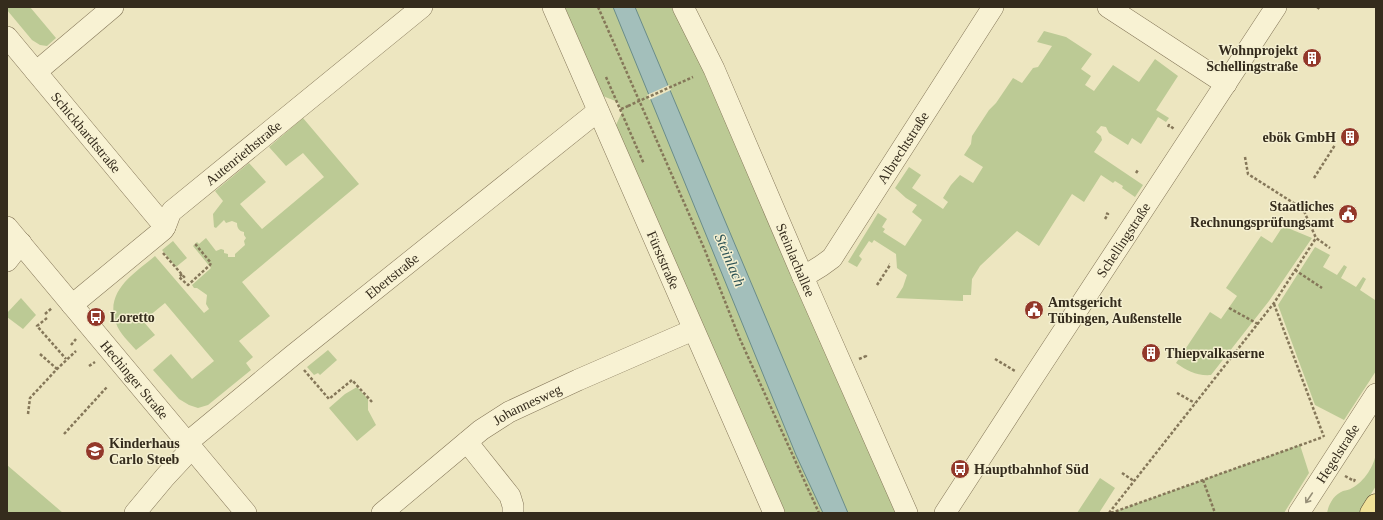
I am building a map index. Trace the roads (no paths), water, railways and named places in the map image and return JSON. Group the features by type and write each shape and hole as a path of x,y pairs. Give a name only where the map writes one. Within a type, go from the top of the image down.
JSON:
{"main road":[{"path":"1371,513 1376,505"}],"street":[{"path":"36,72 113,7"},
{"name":"Autenriethstraße","path":"72,305 158,233 168,223 172,211 422,7"},
{"name":"Fürststraße","path":"554,7 693,330 774,513"},
{"name":"Steinlachallee","path":"683,7 714,69 803,277 907,513"},
{"name":"Albrechtstraße","path":"803,277 832,258 993,7"},
{"path":"1108,7 1226,84"},
{"name":"Schellingstraße","path":"945,513 1038,368 1276,7"},
{"name":"Schickhardtstraße","path":"7,37 36,72 158,233"},
{"name":"Ebertstraße","path":"135,513 190,445 292,356 598,111"},
{"name":"Hechinger Straße","path":"7,227 246,513"},
{"path":"7,261 20,243"},
{"name":"Johannesweg","path":"382,513 494,421 524,404 693,330"},
{"name":"Hegelstraße","path":"1299,513 1376,394"},
{"path":"467,442 510,496 513,506 513,513"}],"water":[{"name":"Steinlach","path":"613,7 635,7 848,513 823,513 796,455"}],"place":[{"name":"Wohnprojekt Schellingstraße","path":"1312,58"},
{"name":"ebök GmbH","path":"1350,137"},
{"name":"Staatliches Rechnungsprüfungsamt","path":"1348,214"},
{"name":"Amtsgericht Tübingen, Außenstelle","path":"1034,310"},
{"name":"Loretto","path":"96,317"},
{"name":"Thiepvalkaserne","path":"1151,353"},
{"name":"Kinderhaus Carlo Steeb","path":"95,451"},
{"name":"Hauptbahnhof Süd","path":"960,469"}]}
